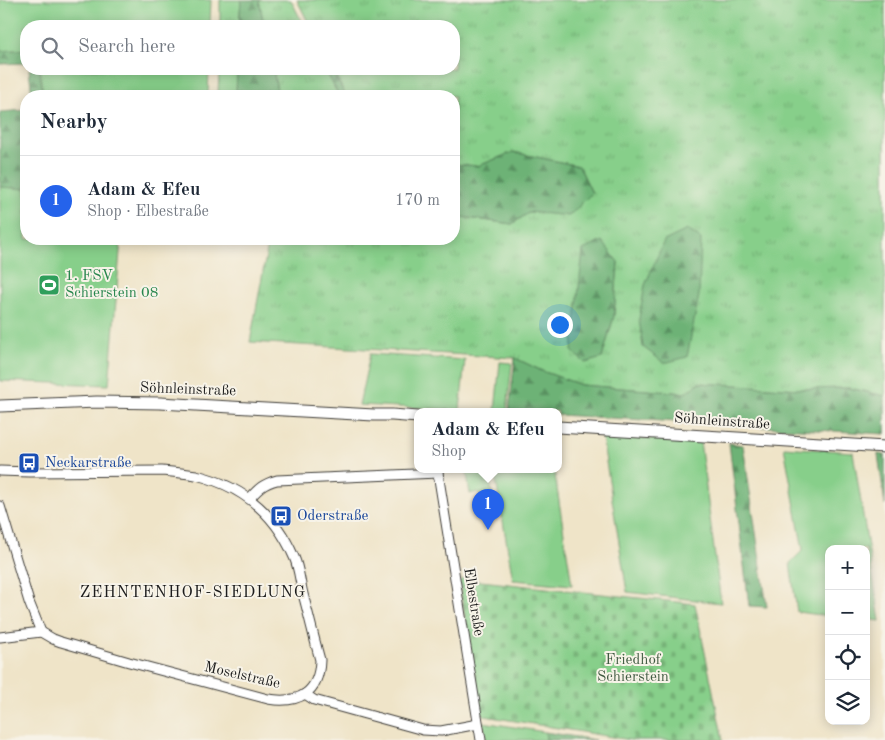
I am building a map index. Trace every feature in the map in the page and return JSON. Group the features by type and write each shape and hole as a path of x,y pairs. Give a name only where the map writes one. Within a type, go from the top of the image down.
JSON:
{"street":[{"name":"Söhnleinstraße","path":"0,406 87,402 160,403 414,418"},
{"name":"Söhnleinstraße","path":"562,427 885,447"},
{"path":"0,471 152,471 180,473 210,480 250,498 262,508 280,530 297,567 320,660 320,671 316,683 305,694 314,700 423,730 441,731 478,724"},
{"path":"250,498 268,483 277,480 414,472"},
{"name":"Elbestraße","path":"438,473 481,740"},
{"path":"0,506 29,602 41,632 0,637"},
{"name":"Moselstraße","path":"41,632 52,639 82,648 268,699 290,700 305,694"}],"green space":[{"path":"0,0 211,0 210,20 20,20 20,49 0,51"},
{"path":"220,0 241,0 239,20 220,20"},
{"path":"241,0 259,0 263,20 239,20"},
{"path":"259,0 291,0 301,20 263,20"},
{"path":"297,0 885,0 885,396 849,388 801,389 699,383 685,393 581,385 542,371 515,358 250,342 268,245 460,245 460,217 512,224 530,212 569,215 592,193 579,166 513,152 478,166 460,164 460,90 343,90 335,75 460,75 460,20 307,20","holes":["618,262 614,316 602,358"]},
{"path":"20,49 20,63 0,64 0,51"},
{"path":"30,75 41,75 42,90 31,90"},
{"path":"41,75 209,75 208,90 42,90"},
{"path":"219,75 237,75 236,90 218,90"},
{"path":"237,75 274,75 277,90 236,90"},
{"path":"274,75 328,75 336,90 277,90"},
{"path":"328,75 335,75 343,90 336,90"},
{"path":"20,110 20,189 0,187 0,112"},
{"path":"513,152 579,166 592,193 569,216 530,212 512,224 460,217 460,164 478,166"},
{"path":"0,187 20,189 20,245 121,245 109,385 0,381"},
{"path":"687,230 701,239 699,295 687,357 664,363 643,347 639,319 645,285 664,241"},
{"path":"602,241 618,262 614,316 602,358 585,363 572,351 583,250"},
{"path":"370,354 465,360 460,408 359,405"},
{"path":"515,358 542,371 581,385 685,393 699,383 801,389 849,388 885,396 885,434 562,415 562,408 509,408"},
{"path":"500,362 512,363 507,408 495,408"},
{"path":"602,437 700,441 721,603 627,592"},
{"path":"729,443 743,445 767,607 749,606"},
{"path":"784,447 853,452 868,545 825,545 825,616 797,612 790,563 803,550"},
{"path":"878,454 885,455 885,505"},
{"path":"467,473 489,473 495,512 483,514 479,492 470,494"},
{"path":"495,473 555,473 572,585 513,580"},
{"path":"870,558 880,621 870,620"},
{"name":"Friedhof Schierstein","path":"462,579 695,604 723,740 630,740 485,716 481,712 459,582"},
{"path":"483,722 545,732 546,740 486,740"},
{"path":"545,732 595,740 546,740"}],"place":[{"name":"1. FSV Schierstein 08","path":"49,285"},
{"name":"Neckarstraße","path":"29,463"},
{"name":"Oderstraße","path":"281,516"},
{"name":"Adam & Efeu","path":"488,530"}],"district":[{"name":"ZEHNTENHOF-SIEDLUNG","path":"193,593"}]}
